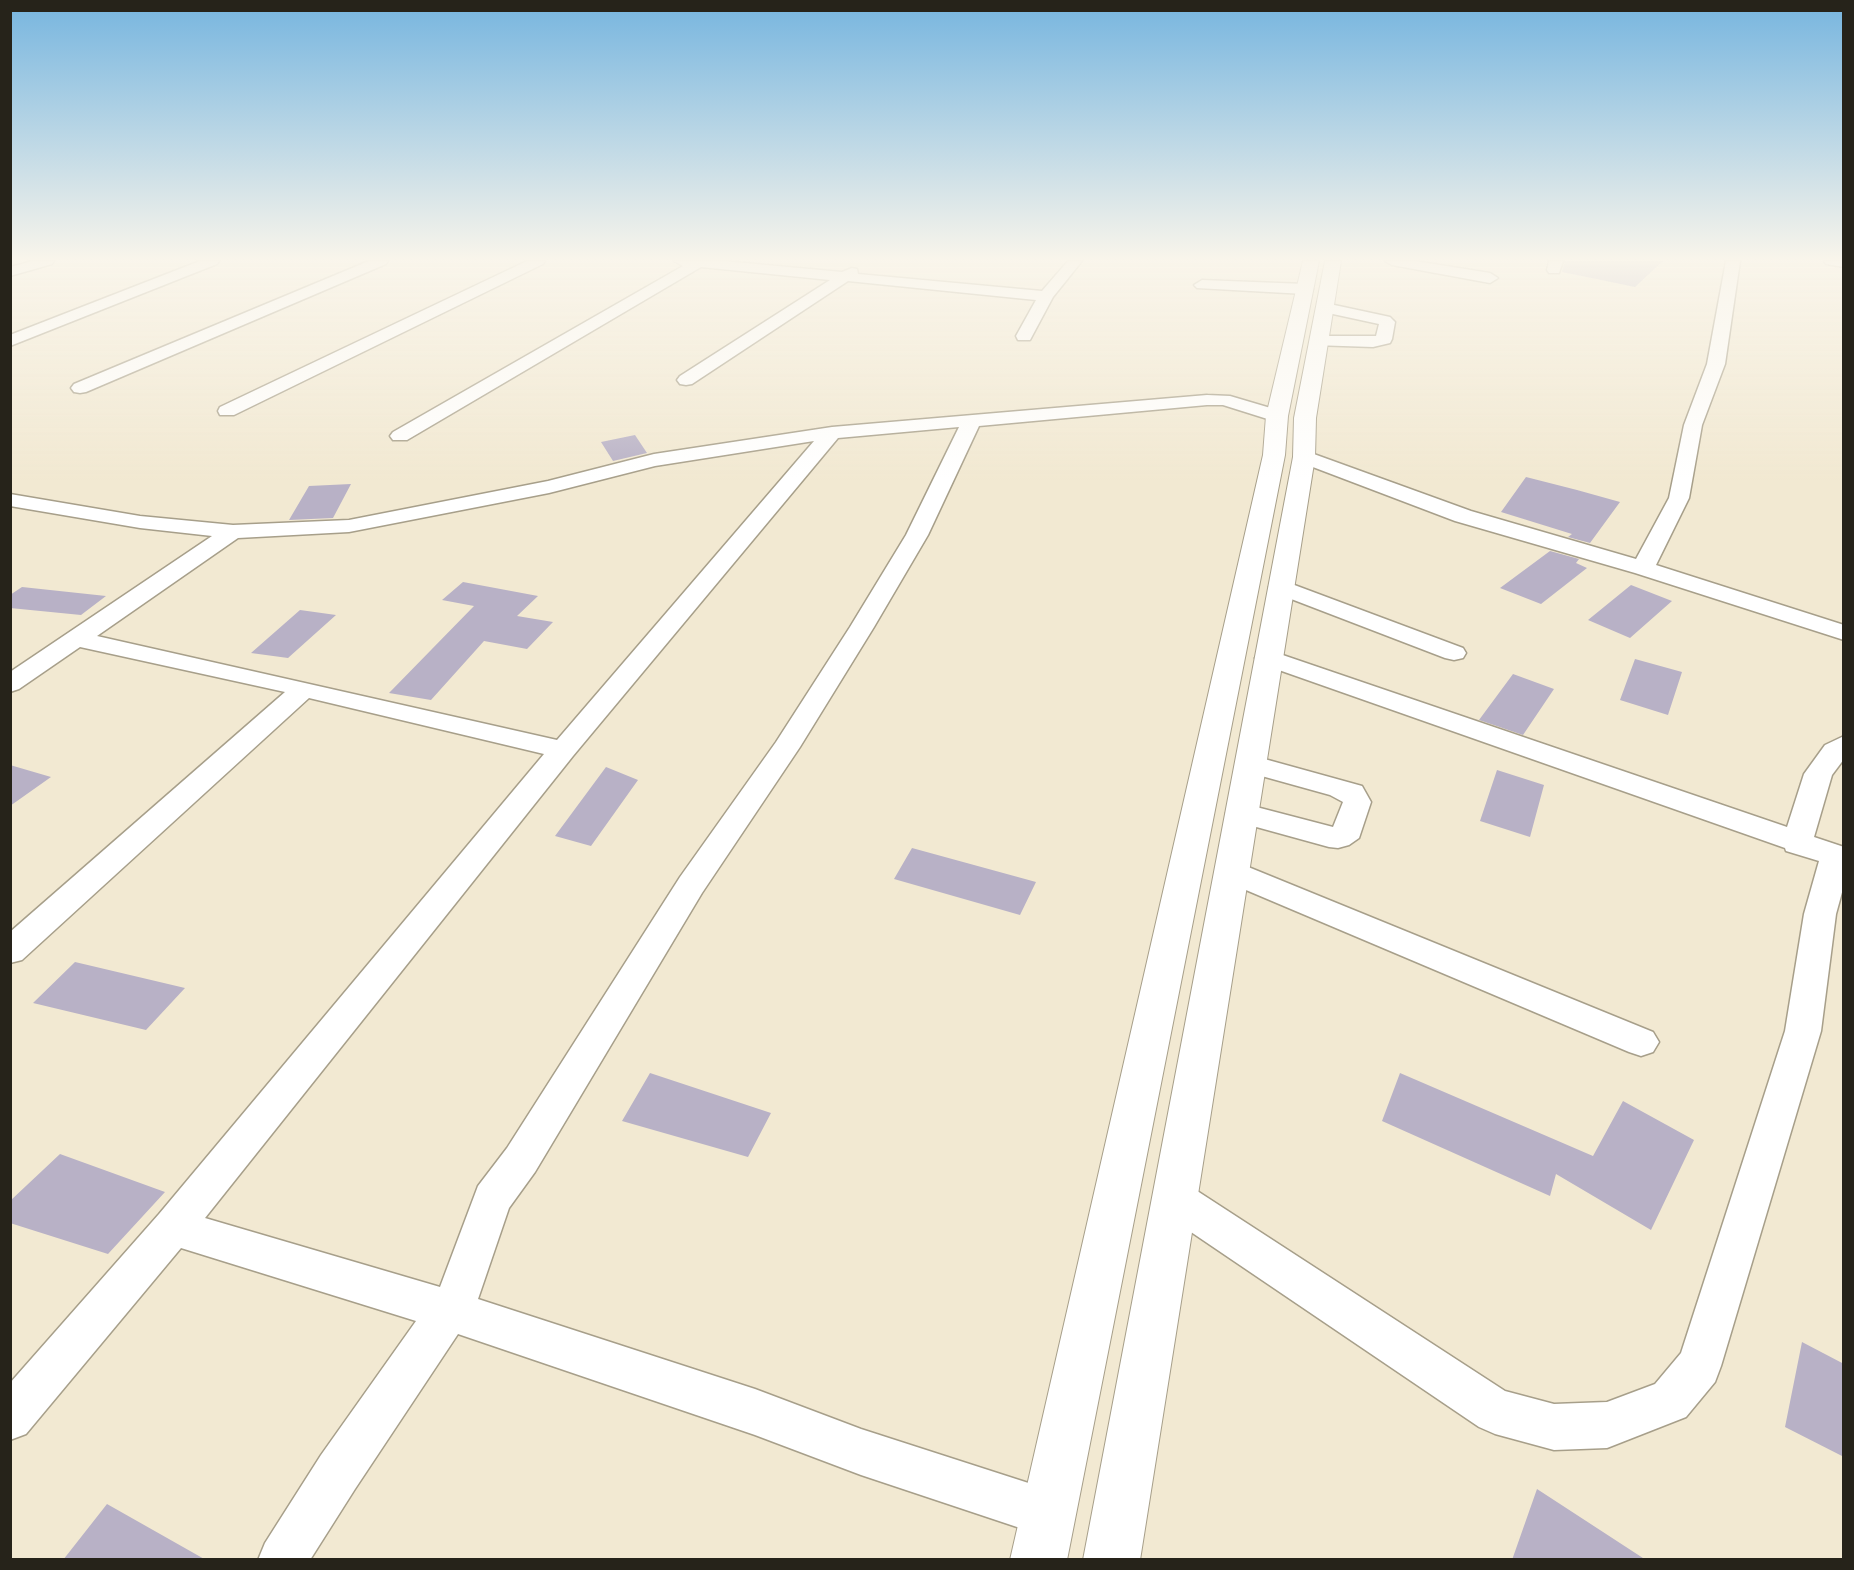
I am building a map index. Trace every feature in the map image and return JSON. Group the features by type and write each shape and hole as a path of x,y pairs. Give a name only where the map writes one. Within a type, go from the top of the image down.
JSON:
{"highway":[{"path":"1038,1560 1274,455 1277,416 1304,334"},
{"path":"1111,1560 1304,457 1312,334"}],"street":[{"path":"10,341 27,334"},
{"path":"80,388 207,334"},
{"path":"227,411 386,334"},
{"path":"400,436 570,334"},
{"path":"686,380 756,334"},
{"path":"1644,568 1679,498 1693,425 1716,364 1721,334"},
{"path":"10,500 140,522 233,532 349,526 549,487 654,460 752,443 832,433 1207,400 1235,403 1277,416"},
{"path":"282,1560 338,1472 459,1294 492,1198 521,1160 691,885 786,747 862,627 917,535 971,422"},
{"path":"10,1418 173,1227 563,750 832,433"},
{"path":"1304,457 1463,516 1644,568 1844,633"},
{"path":"10,521 41,506"},
{"path":"10,684 233,532"},
{"path":"1281,587 1454,653"},
{"path":"76,639 304,689 563,750"},
{"path":"1268,658 1826,852"},
{"path":"10,951 304,689"},
{"path":"1174,1198 1495,1411 1554,1427 1606,1425 1670,1401 1700,1366 1803,1031 1820,914 1826,852 1818,774 1835,751 1844,745"},
{"path":"1241,813 1338,838 1348,831 1357,802 1352,794 1340,789 1250,764"},
{"path":"1231,871 1641,1042"},
{"path":"173,1227 449,1310 755,1412 861,1452 1047,1513"}],"building":[{"path":"635,435 647,453 613,461 601,442"},
{"path":"1526,477 1620,502 1590,543 1568,537 1572,534 1501,512"},
{"path":"351,484 333,518 289,520 309,486"},
{"path":"1550,551 1579,559 1576,563 1587,568 1541,604 1500,588"},
{"path":"463,582 538,596 517,616 553,622 527,649 484,641 431,700 389,693 474,606 442,600"},
{"path":"1631,585 1672,601 1630,638 1588,620"},
{"path":"22,587 106,596 81,615 10,608 10,595"},
{"path":"300,610 336,615 288,658 251,653"},
{"path":"1635,659 1682,672 1668,715 1620,700"},
{"path":"1513,674 1554,689 1523,735 1479,720"},
{"path":"10,765 51,777 10,806"},
{"path":"606,767 638,780 591,846 555,836"},
{"path":"1497,770 1544,785 1530,837 1480,821"},
{"path":"912,848 1036,882 1020,915 894,879"},
{"path":"75,962 185,988 146,1030 33,1003"},
{"path":"650,1073 771,1113 748,1157 622,1121"},
{"path":"1400,1073 1593,1156 1623,1101 1694,1140 1651,1230 1556,1174 1550,1196 1382,1121"},
{"path":"60,1154 165,1192 108,1254 10,1223 10,1201"},
{"path":"1802,1342 1844,1364 1844,1457 1785,1427"},
{"path":"1537,1489 1646,1560 1512,1560"},
{"path":"107,1504 206,1560 63,1560"}]}
